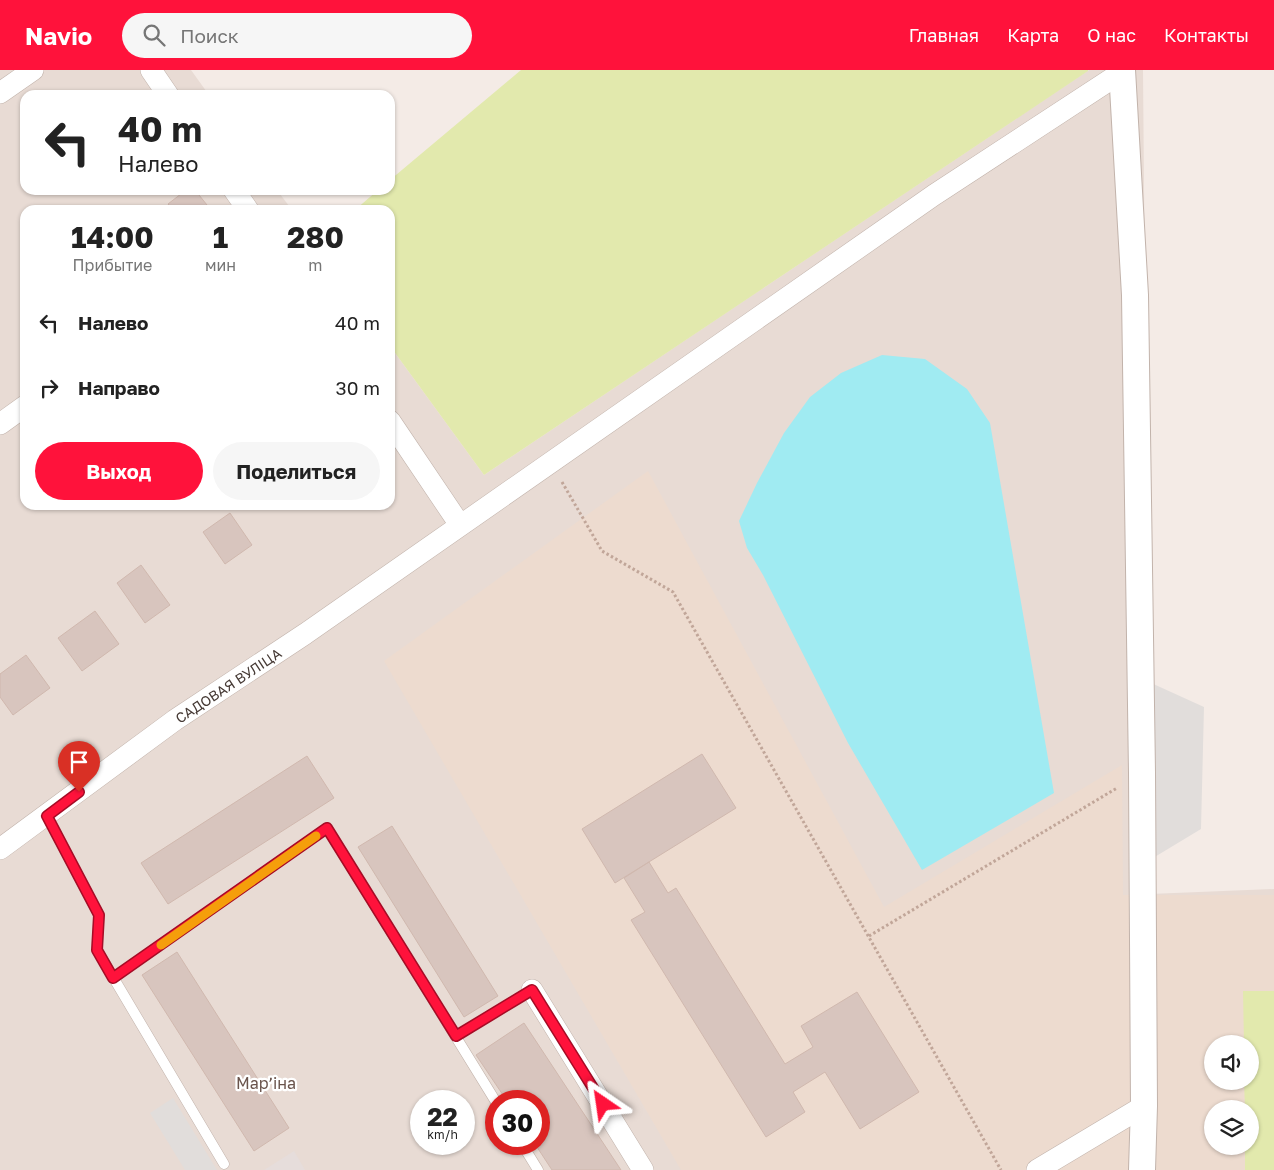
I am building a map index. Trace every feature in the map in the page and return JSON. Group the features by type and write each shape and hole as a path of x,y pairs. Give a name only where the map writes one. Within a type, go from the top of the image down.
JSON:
{"street":[{"path":"0,93 33,70"},
{"path":"151,70 165,90"},
{"path":"1122,71 1135,295 1142,773 1144,1106 1142,1170"},
{"name":"САДОВАЯ ВУЛІЦА","path":"0,849 175,720 305,634 934,195 1122,71"},
{"path":"0,424 20,410"},
{"path":"395,428 460,525"},
{"path":"532,990 643,1170"},
{"path":"1036,1170 1144,1106"}],"lane":[{"path":"47,816 99,915 97,950 224,1164"},
{"path":"113,978 327,828 489,1090"},
{"path":"456,1036 532,990"},
{"path":"529,1155 538,1170"}],"path":[{"path":"550,462 602,551 673,592 1002,1170"},
{"path":"869,936 1142,773"}],"shaded area":[{"path":"0,70 191,70 205,90 20,90 20,195 281,195 288,205 20,205 20,510 395,510 395,353 484,475 1089,70 1143,70 1150,894 1274,889 1274,1170 0,1170"},
{"path":"648,471 884,907 1122,765 1123,895 1274,895 1274,1170 681,1170 384,661"},
{"path":"1149,682 1204,707 1201,829 1153,858"},
{"path":"173,1098 217,1170 185,1170 150,1113"},
{"path":"294,1151 305,1170 264,1170"}],"green space":[{"path":"521,70 1088,70 484,475 395,353 395,205 361,205 372,195 395,195 395,176"},
{"path":"1243,991 1274,991 1274,1170 1245,1170 1245,1155 1259,1155 1259,1100 1245,1100 1244,1090 1259,1090 1259,1035 1244,1035"}],"water":[{"path":"882,355 925,359 967,389 990,423 1054,793 922,870 848,743 763,575 747,548 739,521 784,433 810,397 841,373"}],"building":[{"path":"180,195 199,195 207,205 169,205"},
{"path":"230,513 252,545 225,564 203,532"},
{"path":"141,565 170,605 145,623 117,583"},
{"path":"95,611 119,644 82,671 58,638"},
{"path":"26,655 50,688 13,715 0,697 0,674"},
{"path":"702,754 736,808 615,883 582,829"},
{"path":"307,756 334,798 168,904 141,863"},
{"path":"392,826 498,996 464,1017 358,847"},
{"path":"649,862 668,893 676,888 785,1064 813,1047 801,1026 857,992 919,1092 860,1129 825,1072 793,1092 805,1112 766,1137 631,920 645,912 624,878"},
{"path":"177,952 289,1128 254,1151 142,975"},
{"path":"524,1023 621,1170 552,1170 542,1155 550,1155 550,1090 500,1090 476,1055"}],"slow traffic":[{"path":"161,945 316,836"}],"district":[{"name":"Марʼіна","path":"266,1083"}],"route":[{"path":"79,792 47,816 99,915 97,950 113,978 327,828 456,1036 532,990 603,1104"}]}
